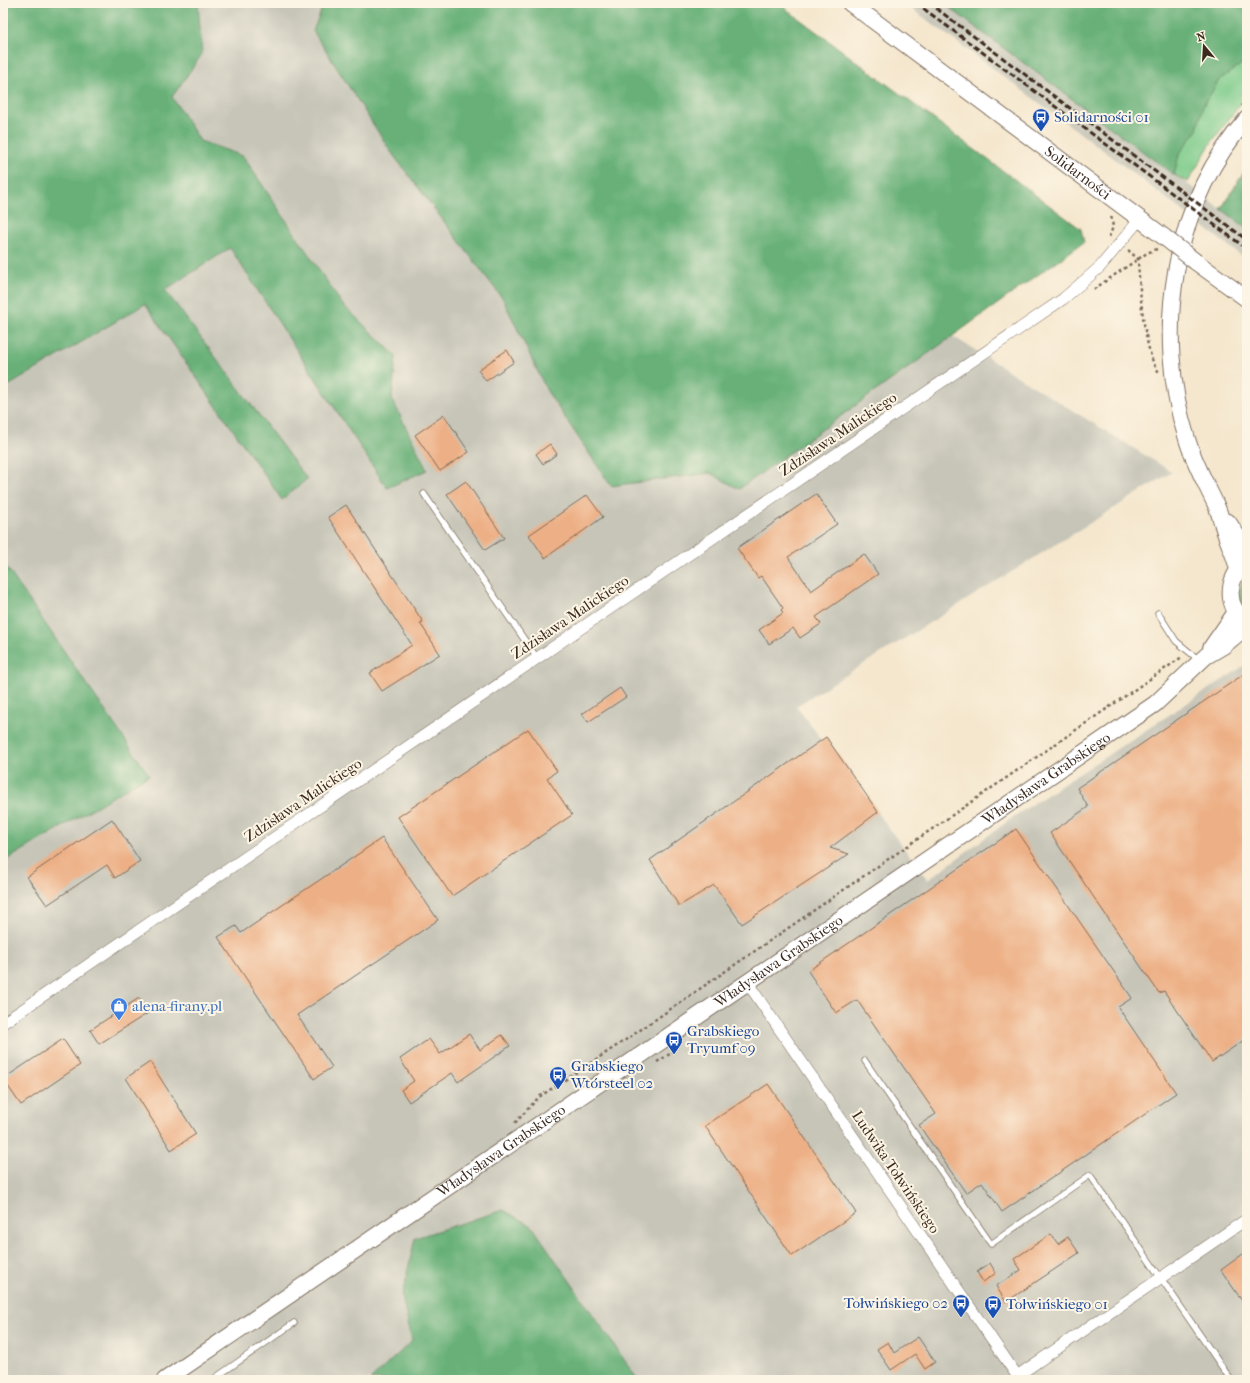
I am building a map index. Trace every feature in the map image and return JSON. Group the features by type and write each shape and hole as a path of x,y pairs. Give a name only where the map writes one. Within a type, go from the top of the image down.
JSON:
{"street":[{"name":"Solidarności","path":"850,3 1140,219 1163,243 1196,262 1247,299"},
{"path":"1241,616 1231,601 1230,590 1232,579 1243,565 1201,476 1187,439 1179,409 1172,366 1171,312 1176,272 1190,218 1204,185 1218,161 1247,119"},
{"name":"Zdzisława Malickiego","path":"3,1023 1067,296 1100,267 1140,219"},
{"path":"1216,505 1247,551"},
{"name":"Władysława Grabskiego","path":"165,1380 1155,704 1199,657 1241,616"},
{"name":"Władysława Grabskiego","path":"1199,657 1223,646 1247,626"},
{"name":"Ludwika Tołwińskiego","path":"747,982 1015,1378"},
{"path":"1015,1378 1247,1219"}],"lane":[{"path":"424,494 537,658"},
{"path":"1158,613 1176,641 1199,657"},
{"path":"865,1061 991,1244 1090,1175 1231,1380"},
{"path":"212,1380 294,1322"}],"path":[{"path":"1109,211 1112,216 1112,228 1110,234"},
{"path":"1161,373 1154,364 1143,316 1138,259 1163,243"},
{"path":"627,1039 1199,657"}],"shaded area":[{"path":"3,3 414,3 1172,472 796,706 928,880 1016,815 1247,664 1247,1380 3,1380"},
{"path":"904,3 943,3 1247,228 1247,260 1099,147"}],"green space":[{"path":"3,3 198,3 202,54 172,97 200,141 243,156 342,304 396,356 392,399 427,470 387,488 230,248 165,290 307,479 282,500 145,304 3,389"},
{"path":"324,3 778,3 1081,229 1084,242 739,489 710,473 611,486 547,391 503,299 391,152 313,31"},
{"path":"943,3 1247,3 1247,60 1219,80 1203,106 1197,130 1179,154 1174,175"},
{"path":"1247,60 1247,95 1211,143 1188,182 1174,175 1179,154 1197,130 1203,106 1219,80"},
{"path":"1247,167 1247,228 1221,209"},
{"path":"3,562 149,775 3,862"},
{"path":"1247,574 1247,609 1242,600 1240,591 1242,582"},
{"path":"503,1210 532,1226 638,1380 370,1380 412,1341 402,1296 415,1238"}],"building":[{"path":"507,350 514,362 486,381 478,370"},
{"path":"444,415 469,452 440,471 415,435"},
{"path":"550,444 557,454 543,464 536,454"},
{"path":"466,481 504,538 485,550 447,494"},
{"path":"816,494 837,524 788,557 811,591 864,554 878,574 816,617 821,624 800,638 793,628 769,644 759,630 783,613 781,610 783,608 761,576 758,578 737,548"},
{"path":"587,495 603,517 545,558 529,535"},
{"path":"346,505 423,622 420,623 440,654 382,691 370,673 412,645 328,517"},
{"path":"1247,672 1247,1038 1212,1062 1164,991 1159,993 1050,833 1088,807 1077,788"},
{"path":"620,688 626,697 588,722 582,714"},
{"path":"528,729 557,771 547,778 572,815 452,896 398,817"},
{"path":"826,737 878,812 830,848 849,854 742,924 714,885 679,906 650,860"},
{"path":"112,819 140,861 115,878 107,865 47,905 27,877"},
{"path":"1016,829 1132,998 1118,1007 1176,1093 1002,1212 982,1182 966,1193 927,1137 919,1125 936,1114 857,1000 836,1013 808,971"},
{"path":"382,838 438,920 297,1015 332,1067 314,1079 218,937 236,926 241,933"},
{"name":"alena-firany.pl","path":"139,998 148,1013 99,1044 90,1030"},
{"path":"469,1034 480,1050 502,1035 510,1046 458,1082 452,1073 409,1102 401,1090 414,1081 400,1059 429,1039 440,1054"},
{"path":"63,1039 80,1065 21,1105 3,1079"},
{"path":"150,1062 196,1134 171,1150 126,1078"},
{"path":"768,1084 856,1213 792,1256 705,1126"},
{"path":"1051,1234 1058,1244 1068,1237 1079,1253 1006,1302 996,1286 1021,1270 1014,1259"},
{"path":"1247,1251 1247,1308 1221,1270"},
{"path":"990,1263 996,1273 983,1282 977,1272"},
{"path":"918,1337 935,1362 925,1369 915,1354 891,1370 877,1349 888,1342 894,1353"}],"railway":[{"path":"916,3 1247,249"},
{"path":"929,3 1247,240"}],"place":[{"name":"Solidarności 01","path":"1041,132"},
{"name":"alena-firany.pl","path":"119,1021"},
{"name":"Grabskiego Tryumf 09","path":"674,1055"},
{"name":"Grabskiego Wtórsteel 02","path":"558,1090"},
{"name":"Tołwińskiego 02","path":"961,1318"},
{"name":"Tołwińskiego 01","path":"993,1319"}]}
